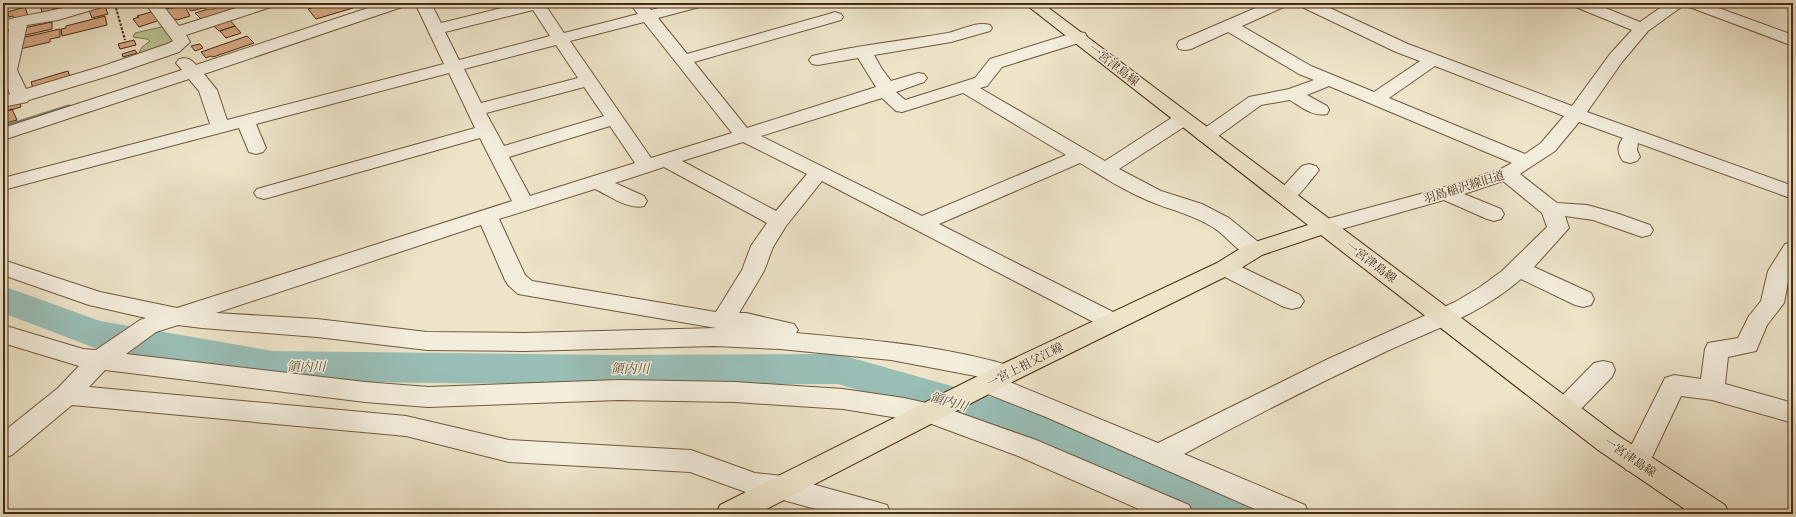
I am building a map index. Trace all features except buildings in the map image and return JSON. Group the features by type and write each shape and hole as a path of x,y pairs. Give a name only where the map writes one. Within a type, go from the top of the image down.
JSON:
{"main road":[{"name":"一宮津島線","path":"1032,3 1606,442 1715,514"},
{"name":"一宮上祖父江線","path":"730,514 993,381 1225,268 1254,250 1324,227"}],"street":[{"path":"21,98 8,70 11,24 58,15 99,3"},
{"path":"153,3 193,72 208,90 220,127"},
{"path":"3,102 21,98 174,41 268,3"},
{"path":"3,134 399,3"},
{"path":"423,3 486,132 524,204"},
{"path":"3,184 560,38 642,9 697,3"},
{"path":"1185,45 1280,3"},
{"path":"1306,3 1402,48 1576,114 1793,193"},
{"path":"1578,3 1642,28"},
{"name":"羽島稲沢線旧道","path":"1324,227 1446,193 1506,174 1527,162 1548,146 1576,114 1616,58 1642,28 1677,3"},
{"path":"1690,3 1793,40"},
{"path":"437,29 537,4 615,120 655,163 779,221"},
{"path":"642,9 743,135 819,172 1113,322"},
{"path":"683,60 836,17"},
{"path":"1230,26 1305,70 1527,162"},
{"path":"818,60 863,51 951,37 984,28"},
{"path":"884,90 902,107 981,82 996,63 1078,37"},
{"path":"863,51 874,71 885,85 884,90"},
{"path":"1376,99 1433,60"},
{"path":"3,447 67,395 102,359 148,326 174,316 524,204 873,95 918,78"},
{"path":"476,110 589,80"},
{"path":"1206,136 1255,101 1293,94 1330,80"},
{"path":"965,87 1104,170 1154,196 1195,209 1222,223 1254,250"},
{"path":"1293,94 1320,110"},
{"path":"1104,170 1183,119"},
{"path":"245,120 256,148"},
{"path":"498,154 615,120"},
{"path":"264,193 486,132"},
{"path":"1630,157 1626,151 1627,145 1635,135"},
{"path":"920,224 1081,156"},
{"path":"1286,196 1309,170"},
{"path":"722,321 753,271 762,246 779,221 819,172"},
{"path":"1159,455 1257,403 1364,351 1443,317 1477,300 1518,268 1540,249 1558,228 1552,210 1531,192 1506,174"},
{"path":"597,182 637,201"},
{"path":"1446,193 1461,201 1487,207"},
{"path":"1552,210 1569,208 1594,212 1642,230"},
{"path":"487,216 516,280 526,288 722,321 746,321 859,348"},
{"path":"1712,390 1717,349 1747,345 1758,322 1772,303 1786,274 1793,249"},
{"path":"3,267 97,299 174,316 202,320 317,328 427,341 524,342 714,337 780,340 906,354 966,364 993,381 1055,410 1295,514"},
{"path":"1225,268 1292,301"},
{"path":"1518,268 1582,299"},
{"path":"3,334 83,358 102,359 365,392 428,397 619,390 735,392 843,399 935,411 1027,448 1179,514"},
{"path":"1564,410 1603,370"},
{"path":"1636,462 1674,385 1712,390 1793,413"},
{"path":"67,395 406,426 509,451 691,462 754,484 783,488 877,514"}],"path":[{"path":"115,3 125,40"}],"green space":[{"path":"166,26 177,41 138,55 142,47 150,41 147,39 133,37 135,33"}],"waterway":[{"path":"3,128 69,107"},
{"name":"領内川","path":"3,299 95,334 273,366 616,370 838,369 993,414 1240,514"}]}
